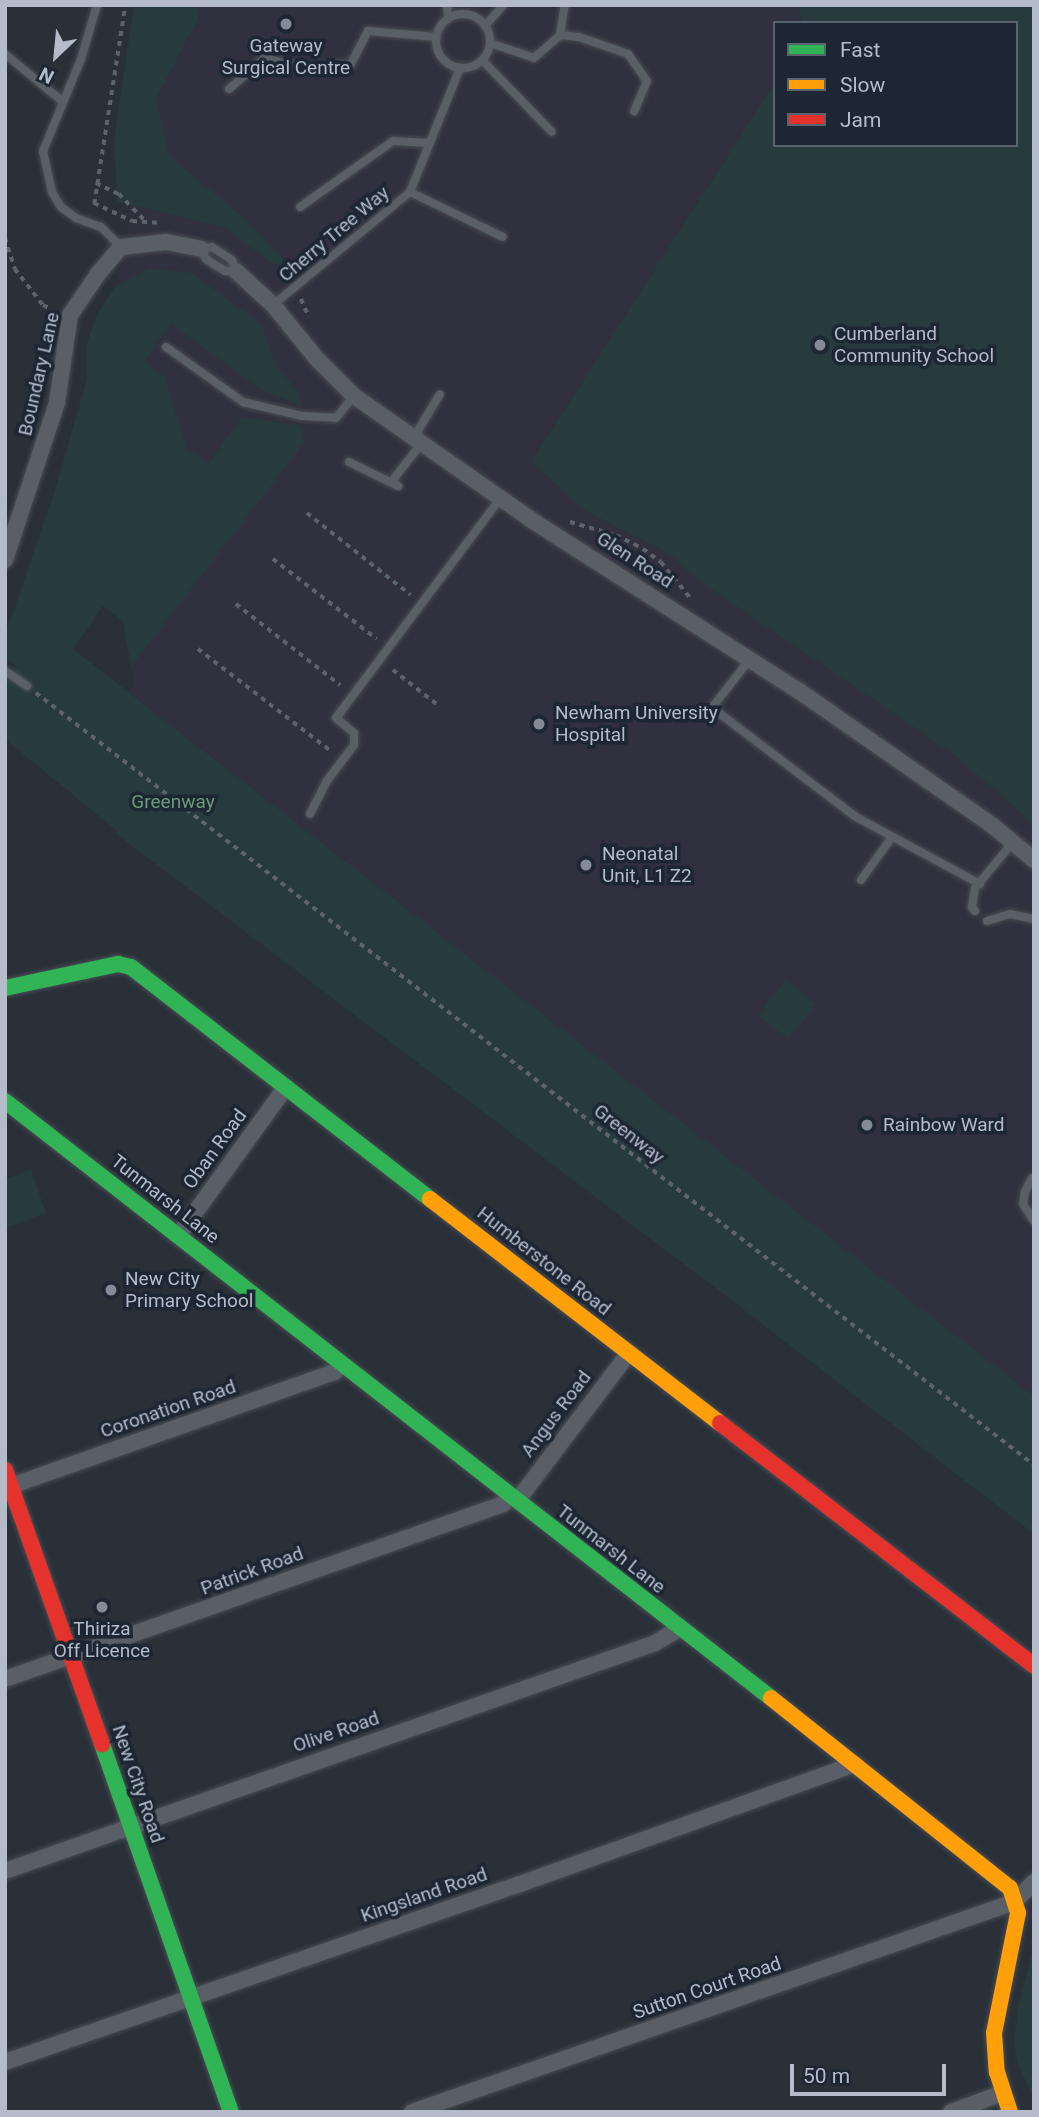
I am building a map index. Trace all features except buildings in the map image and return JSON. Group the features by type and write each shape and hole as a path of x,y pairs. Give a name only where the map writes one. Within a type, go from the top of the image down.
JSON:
{"street":[{"name":"Glen Road","path":"121,247 166,242 201,250"},
{"name":"Boundary Lane","path":"5,560 57,403 70,316 98,274 121,247"},
{"name":"Glen Road","path":"236,271 273,305 317,359 354,396 500,499 750,659 1013,842 1034,860"},
{"name":"Humberstone Road","path":"5,988 118,964 131,967 1034,1666"},
{"name":"Oban Road","path":"177,1236 286,1087"},
{"name":"Tunmarsh Lane","path":"5,1101 1000,1877 1010,1888 1015,1901"},
{"name":"Angus Road","path":"513,1498 629,1353"},
{"name":"Coronation Road","path":"8,1487 335,1372 341,1364"},
{"name":"New City Road","path":"5,1470 8,1487 231,2112"},
{"name":"Patrick Road","path":"5,1679 478,1513 513,1498"},
{"name":"Olive Road","path":"5,1871 644,1647 673,1635 679,1629"},
{"name":"Kingsland Road","path":"5,2062 855,1764"},
{"path":"1010,2112 997,2072 994,2033 1016,1925 1015,1901 1034,1882"},
{"name":"Sutton Court Road","path":"412,2112 1015,1901"},
{"path":"951,2112 1003,2093"}],"lane":[{"path":"97,5 81,59 43,151 52,192 61,207 76,218 101,227 121,247"},
{"path":"447,5 448,19 437,37 439,54 445,61 460,68 470,68 482,60 490,43 485,26 470,15 448,19"},
{"path":"485,26 503,5"},
{"path":"490,43 534,58 560,35 565,5"},
{"path":"229,89 265,58 303,68 351,64 368,31 437,37"},
{"path":"560,35 579,37 628,54 647,81 634,111"},
{"path":"5,54 62,100"},
{"path":"482,60 552,132"},
{"name":"Cherry Tree Way","path":"273,305 410,191 460,68"},
{"path":"300,207 393,141 430,143"},
{"path":"410,191 503,237"},
{"name":"Glen Road","path":"212,247 232,260 236,271 225,271 206,259 201,250 212,247"},
{"path":"166,347 243,402 302,416 336,418 354,396"},
{"path":"349,463 395,483 440,394"},
{"path":"310,814 326,782 354,745 354,733 336,718 500,499"},
{"path":"750,659 714,705 719,713 856,817 980,884"},
{"path":"5,671 26,686"},
{"path":"861,880 892,837"},
{"path":"975,911 972,907 975,888 1013,842"},
{"path":"987,921 1010,914 1034,919"},
{"path":"1032,1178 1024,1192 1023,1204 1034,1221"}],"path":[{"path":"94,203 125,5"},
{"path":"96,183 119,194 146,222"},
{"path":"5,238 15,269 43,305 49,308"},
{"path":"301,298 311,324"},
{"path":"307,513 411,595"},
{"path":"273,559 378,640"},
{"path":"236,604 340,685"},
{"path":"198,649 332,752"},
{"path":"393,670 439,706"},
{"name":"Greenway","path":"26,686 1034,1465"}],"shaded area":[{"name":"Newham University Hospital","path":"199,5 798,5 802,21 773,21 773,85 531,462 586,511 671,555 692,576 956,756 1034,825 1034,1396 129,692 134,682 123,620 103,606 73,649 56,487 87,379 86,346 97,314 115,287 127,248 134,140 198,19"}],"green space":[{"path":"134,5 199,5 198,19 156,99 169,156 252,224 286,262 273,265 226,228 117,201 114,140"},
{"name":"Cumberland Community School","path":"798,5 1034,5 1034,825 956,756 692,576 671,555 586,511 531,462 773,85 773,147 1018,147 1018,21 802,21"},
{"name":"Greenway","path":"150,268 192,273 261,324 277,367 296,389 303,407 261,389 171,324 145,361 164,376 187,448 208,464 242,417 300,425 305,442 131,667 123,621 103,606 73,649 1034,1396 1034,1534 734,1302 132,846 5,739 5,677 16,666 5,657 5,636 56,487 87,379 86,346 97,314 115,287"},
{"path":"785,980 816,1003 789,1039 758,1016"},
{"path":"31,1170 46,1213 5,1228 5,1179"},
{"path":"1034,1946 1034,2098 1019,2067 1014,2043 1018,2008"}],"traffic: fast":[{"path":"5,988 118,964 131,967 430,1199"},
{"path":"5,1101 771,1698"},
{"path":"102,1744 231,2112"}],"traffic: slow":[{"path":"430,1199 720,1423"},
{"path":"771,1698 1010,1888 1018,1913 994,2033 997,2072 1010,2112"}],"traffic: jam":[{"path":"720,1423 1034,1666"},
{"path":"5,1470 102,1744"}],"place":[{"name":"Gateway Surgical Centre","path":"286,24"},
{"name":"Cumberland Community School","path":"820,345"},
{"name":"Newham University Hospital","path":"539,724"},
{"name":"Neonatal Unit, L1 Z2","path":"586,865"},
{"name":"Rainbow Ward","path":"867,1125"},
{"name":"New City Primary School","path":"111,1290"},
{"name":"Thiriza Off Licence","path":"102,1607"}]}
